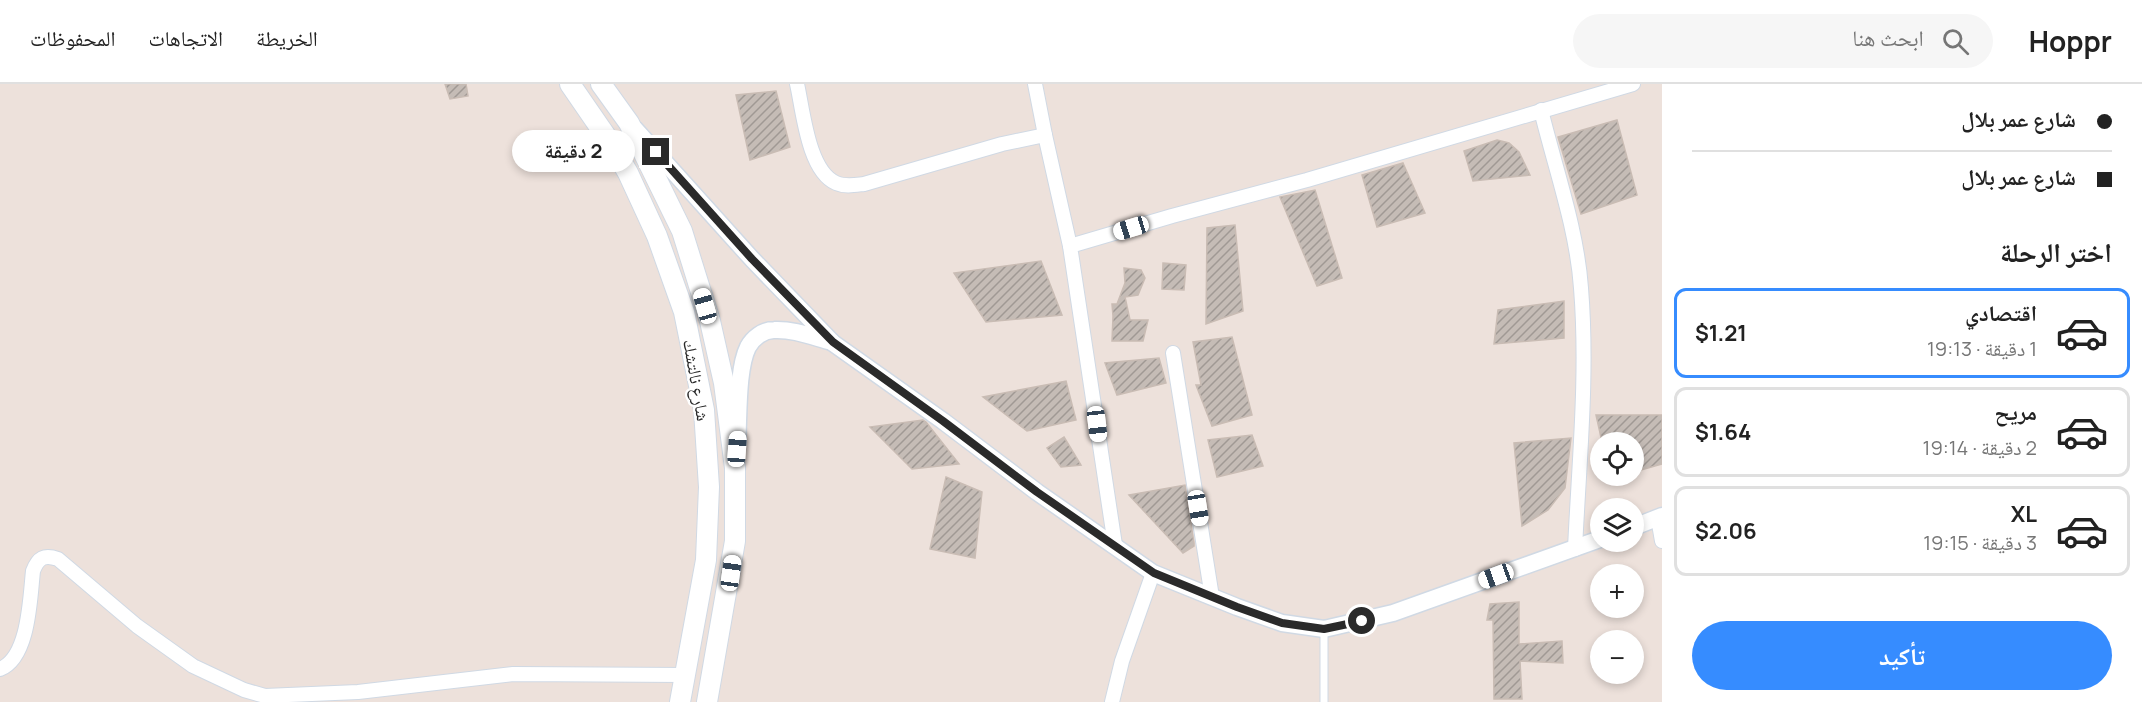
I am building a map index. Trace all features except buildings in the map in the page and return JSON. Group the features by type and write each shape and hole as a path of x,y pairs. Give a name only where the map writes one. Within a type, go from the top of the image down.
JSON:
{"main road":[{"name":"شارع نالتشك","path":"570,84 612,145 628,173 657,236 684,312 704,410 709,487 706,560 680,702"},
{"name":"شارع نالتشك","path":"602,84 629,123 682,231 696,274 724,383 735,468 735,541 707,702"}],"street":[{"path":"797,84 811,150 826,177 836,183 850,186 864,184 1002,144 1045,135"},
{"path":"1035,84 1070,246 1115,545"},
{"path":"1070,246 1306,180 1633,84"},
{"path":"1541,110 1573,236 1581,287 1583,359 1575,549"},
{"path":"629,123 752,259 833,342 1037,492 1154,573 1282,623 1324,629 1394,613 1590,543"},
{"path":"735,468 742,372 748,347 756,336 771,330 794,332 833,342"},
{"path":"1173,353 1212,597"},
{"path":"1644,523 1660,517 1662,541"},
{"path":"0,669 10,663 18,652 23,639 33,571 37,562 50,556 58,559 137,626 193,666 244,690 265,696 358,692 513,674 685,675"},
{"path":"1112,702 1122,661 1154,573"}],"lane":[{"path":"1324,629 1324,702"}],"route":[{"path":"656,152 752,259 833,342 1037,492 1154,573 1282,623 1324,629 1362,621"}]}
